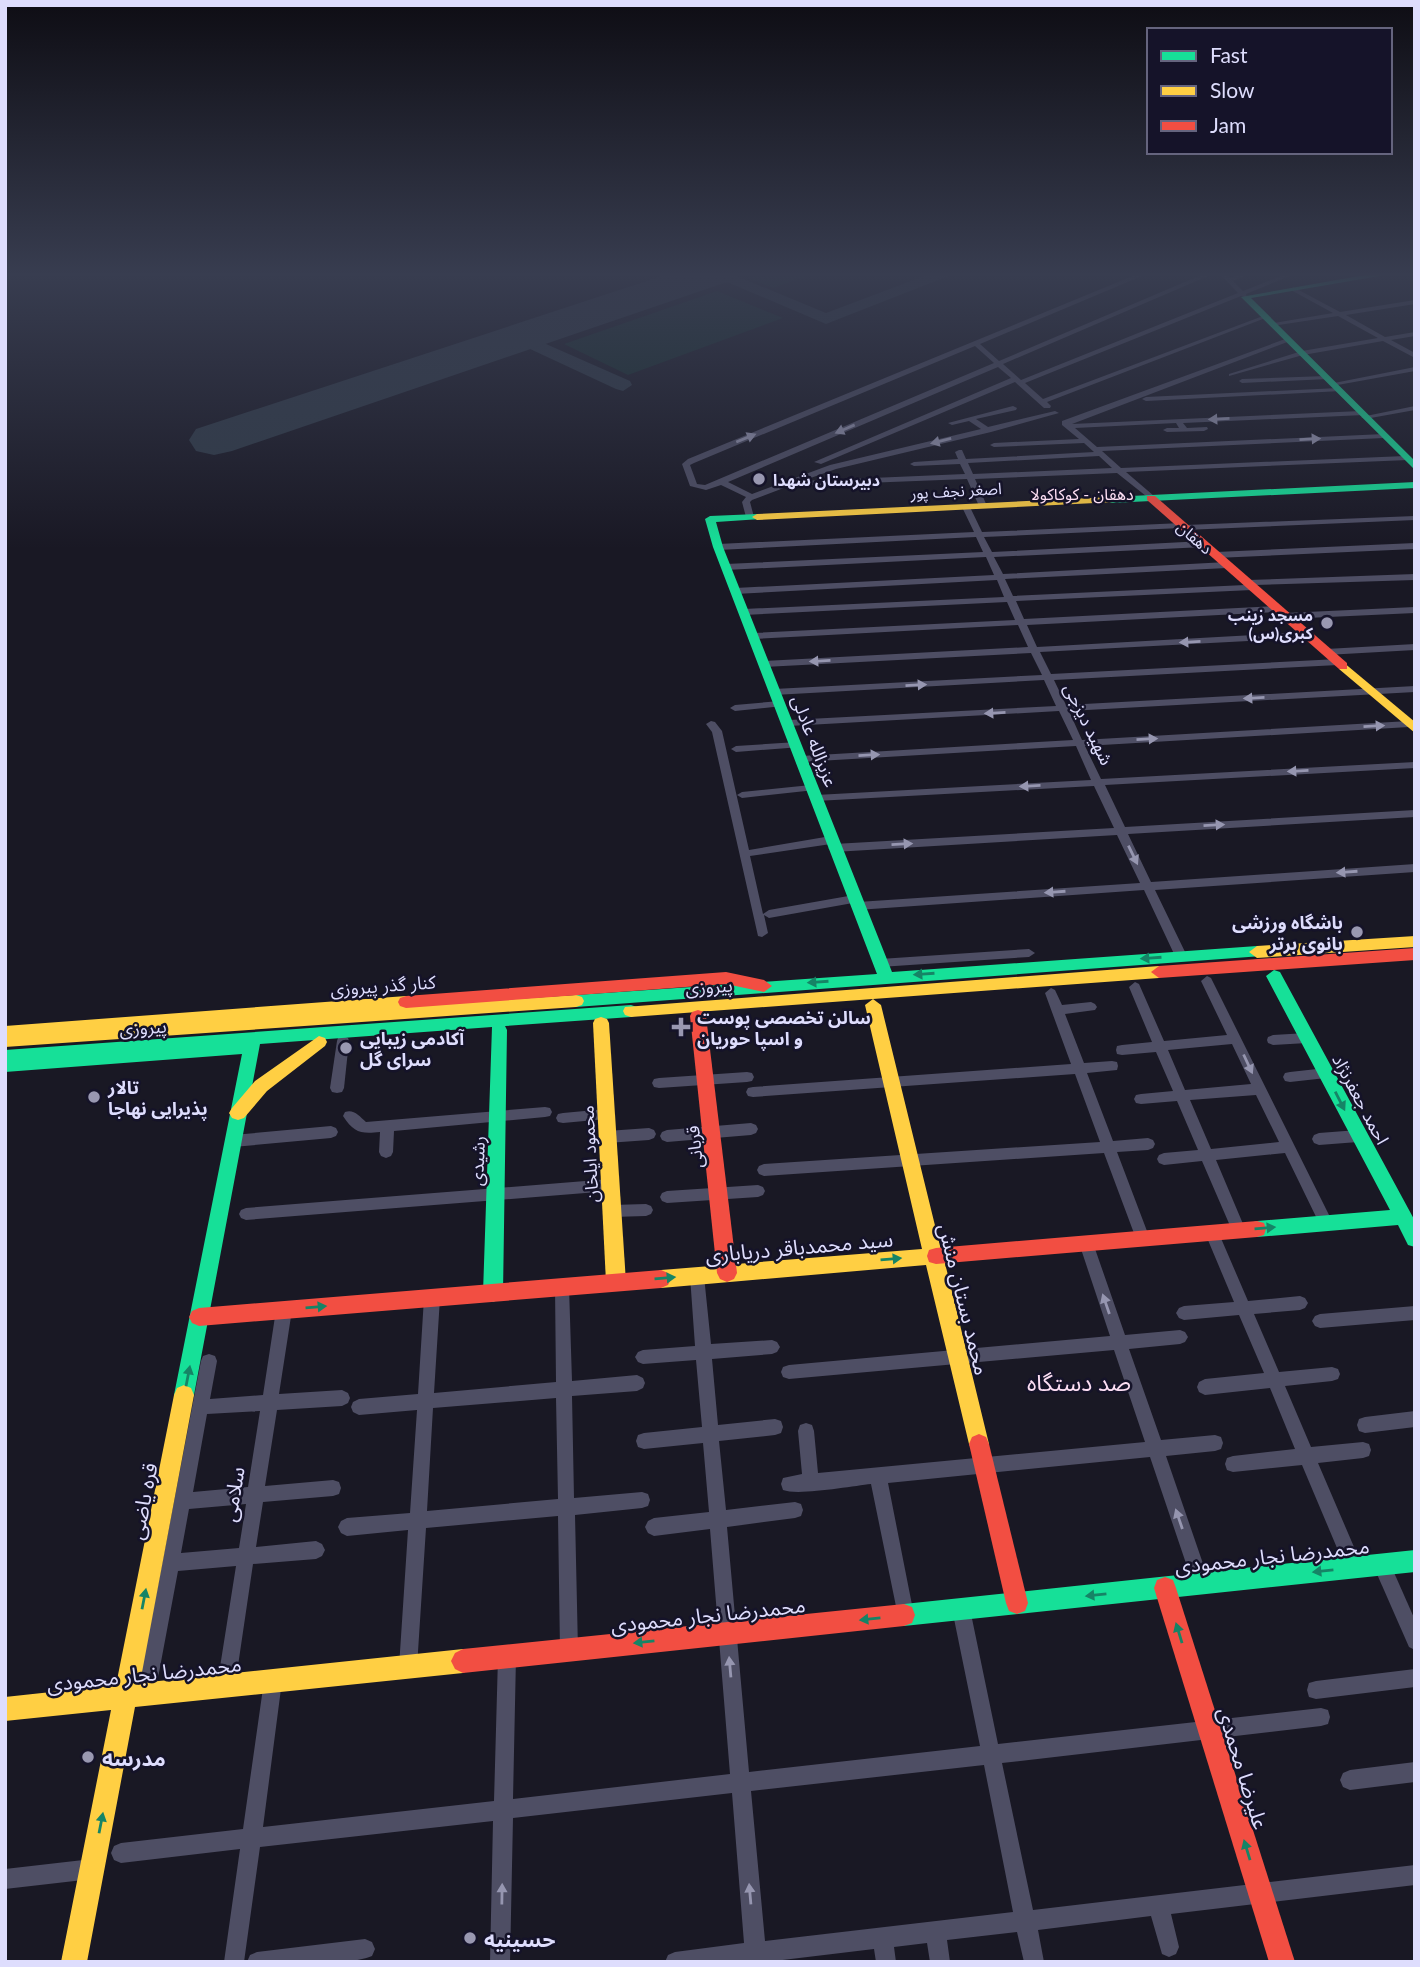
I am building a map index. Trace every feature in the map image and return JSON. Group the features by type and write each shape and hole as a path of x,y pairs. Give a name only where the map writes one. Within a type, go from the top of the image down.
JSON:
{"main road":[{"path":"1313,365 1384,436 1409,457"},
{"name":"اصغر نجف پور","path":"710,519 1415,485"},
{"name":"دهقان","path":"1151,498 1412,727"},
{"name":"عزیزالله عادلی","path":"710,519 718,547 789,723 832,844 886,977"},
{"name":"پیروزی","path":"987,977 1181,956 1415,941"},
{"path":"1389,969 1409,955"},
{"name":"پیروزی","path":"5,1041 49,1038 253,1036 764,986 886,977 1271,970 1409,955"},
{"path":"5,1065 253,1036 319,1042 343,1041 1135,987 1207,981 1271,970 1415,968"},
{"name":"احمد جعفرنژاد","path":"1271,970 1415,1239"},
{"name":"پیروزی","path":"5,1056 253,1036 886,977"},
{"name":"کنار گذر پیروزی","path":"5,1032 726,978 764,986"},
{"name":"محمد بستان منش","path":"873,1005 1017,1603"},
{"name":"قربانی","path":"698,1016 727,1273"},
{"name":"محمود ایلخان","path":"601,1023 616,1282"},
{"path":"49,1038 91,1026"},
{"name":"رشیدی","path":"493,1293 499,1030"},
{"name":"قره یاضی","path":"74,1962 253,1036"},
{"path":"238,1113 261,1086 319,1042"},
{"name":"سید محمدباقر دریاباری","path":"199,1317 1403,1217"},
{"name":"محمدرضا نجار محمودی","path":"5,1709 1415,1561"},
{"name":"علیرضا محمدی","path":"1165,1588 1282,1962"}],"street":[{"path":"925,365 691,461 685,466 694,486 704,489 722,482 994,365"},
{"name":"دهقان","path":"1000,365 1151,498"},
{"path":"818,462 1061,365"},
{"path":"1042,402 1147,365"},
{"path":"1068,425 1224,365"},
{"path":"1231,375 1264,365"},
{"path":"1136,399 1332,384 1415,369"},
{"path":"1242,381 1332,384"},
{"path":"952,423 1013,408"},
{"path":"1068,425 1363,415 1415,408"},
{"path":"750,517 746,501 751,497 832,468 1055,413"},
{"path":"970,418 988,430"},
{"path":"1178,421 1185,429"},
{"path":"1167,430 1204,429"},
{"path":"914,464 1384,436"},
{"path":"994,445 1086,441"},
{"path":"795,450 849,479"},
{"path":"959,452 983,506"},
{"path":"791,484 1409,457"},
{"path":"722,482 751,497"},
{"name":"شهید دیزجی","path":"965,507 1181,956"},
{"path":"718,547 1415,518"},
{"path":"726,567 1204,544"},
{"path":"735,591 999,577 1415,546"},
{"path":"744,612 1415,577"},
{"path":"754,636 1021,622 1415,610"},
{"path":"764,664 1307,635"},
{"path":"735,708 777,698 1332,657 1415,647"},
{"path":"789,723 1415,689"},
{"path":"711,724 717,731 762,933"},
{"path":"736,749 799,752 1079,743 1412,727"},
{"path":"742,795 1098,782 1415,765"},
{"path":"752,853 832,844 1121,831 1415,813"},
{"path":"769,914 856,902 1415,868"},
{"path":"886,977 1029,953"},
{"path":"1207,981 1326,1223"},
{"path":"1135,987 1239,1231"},
{"path":"1051,993 1143,1238"},
{"path":"1057,1010 1091,1007"},
{"path":"1273,1040 1307,1038"},
{"path":"1122,1050 1236,1039"},
{"path":"337,1088 343,1041"},
{"path":"753,1092 1112,1066"},
{"path":"1290,1077 1326,1073"},
{"path":"659,1083 747,1077"},
{"path":"1141,1099 1260,1089"},
{"path":"350,1116 363,1128 545,1112"},
{"path":"563,1118 606,1114"},
{"path":"386,1152 387,1126"},
{"path":"667,1136 751,1129"},
{"path":"233,1140 331,1132"},
{"path":"607,1137 649,1134"},
{"path":"1319,1139 1358,1136"},
{"path":"764,1170 1147,1144"},
{"path":"1164,1159 1287,1147"},
{"path":"246,1214 610,1185"},
{"path":"667,1197 758,1191"},
{"path":"612,1211 646,1210"},
{"path":"1212,1233 1354,1568"},
{"path":"1086,1243 1201,1584"},
{"path":"697,1276 755,1957"},
{"path":"562,1287 569,1650"},
{"path":"408,1667 432,1298"},
{"path":"1184,1313 1300,1303"},
{"name":"سلامی","path":"226,1686 284,1310"},
{"path":"1320,1321 1415,1313"},
{"path":"789,1372 1180,1337"},
{"path":"643,1357 772,1347"},
{"path":"146,1694 209,1361"},
{"path":"1205,1387 1332,1374"},
{"path":"359,1407 637,1383"},
{"path":"201,1407 342,1398"},
{"path":"1365,1425 1415,1419"},
{"path":"644,1441 775,1427"},
{"path":"806,1431 811,1483"},
{"path":"789,1484 1216,1443"},
{"path":"1233,1464 1363,1450"},
{"path":"878,1475 905,1615"},
{"path":"183,1501 333,1488"},
{"path":"348,1527 642,1500"},
{"path":"654,1527 795,1510"},
{"path":"171,1563 316,1550"},
{"path":"1382,1565 1415,1640"},
{"path":"961,1609 1034,1962"},
{"path":"500,1962 507,1657"},
{"path":"1316,1690 1415,1678"},
{"path":"234,1962 273,1681"},
{"path":"121,1853 1321,1717"},
{"path":"1350,1780 1415,1772"},
{"path":"5,1879 92,1870"},
{"path":"675,1962 755,1957 882,1937 1415,1875"},
{"path":"1159,1905 1169,1947"},
{"path":"935,1931 940,1962"},
{"path":"882,1937 886,1962"},
{"path":"257,1962 365,1949"}],"green space":[{"path":"607,365 656,365 628,375"}],"taxiway":[{"path":"579,365 623,385"}],"runway":[{"path":"214,440 439,365"}],"traffic: fast":[{"path":"1313,365 1415,467"},
{"path":"1111,500 1415,485"},
{"path":"757,517 710,519 718,547 886,977"},
{"path":"576,1001 1257,952"},
{"path":"1274,976 1415,1239"},
{"path":"5,1056 631,1011"},
{"path":"493,1293 499,1030"},
{"path":"184,1395 253,1038"},
{"path":"5,1065 251,1047"},
{"path":"1257,1229 1403,1217"},
{"path":"904,1615 1415,1561"}],"traffic: slow":[{"path":"757,517 1111,500"},
{"path":"1343,666 1415,729"},
{"path":"1257,952 1415,941"},
{"path":"631,1011 1159,972"},
{"path":"5,1041 576,1001"},
{"path":"5,1032 406,1002"},
{"path":"873,1005 979,1444"},
{"path":"601,1023 616,1282"},
{"path":"238,1113 261,1086 319,1042"},
{"path":"661,1279 936,1256"},
{"path":"74,1962 184,1395"},
{"path":"5,1709 463,1661"}],"traffic: jam":[{"path":"1151,498 1343,666"},
{"path":"1159,972 1415,954"},
{"path":"406,1002 726,978 764,986"},
{"path":"698,1016 727,1273"},
{"path":"936,1256 1257,1229"},
{"path":"199,1317 661,1279"},
{"path":"979,1444 1017,1603"},
{"path":"1165,1588 1282,1962"},
{"path":"463,1661 904,1615"}],"place":[{"name":"دبیرستان شهدا","path":"759,479"},
{"name":"مسجد زینب کبری(س)","path":"1327,623"},
{"name":"باشگاه ورزشی بانوی برتر","path":"1357,932"},
{"name":"سالن تخصصی پوست و اسپا حوریان","path":"681,1027"},
{"name":"آکادمی زیبایی سرای گل","path":"346,1048"},
{"name":"تالار پذیرایی نهاجا","path":"94,1097"},
{"name":"مدرسه","path":"88,1757"},
{"name":"حسینیه","path":"470,1938"}],"district":[{"name":"دهقان - کوکاکولا","path":"1082,493"},
{"name":"صد دستگاه","path":"1079,1382"}]}
